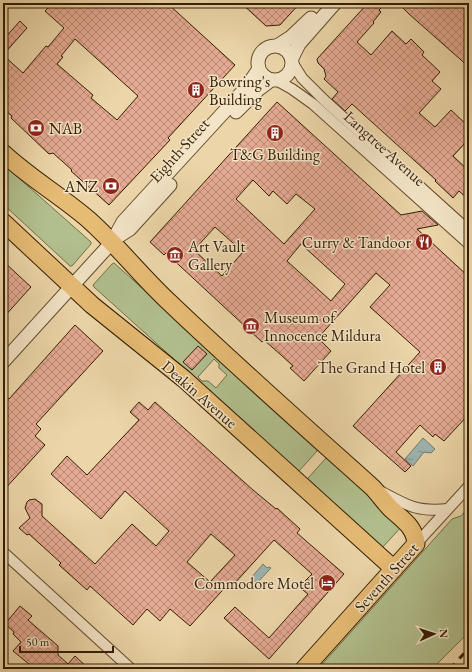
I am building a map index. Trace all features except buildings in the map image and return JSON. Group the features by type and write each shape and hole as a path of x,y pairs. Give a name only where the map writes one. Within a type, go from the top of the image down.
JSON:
{"highway":[{"path":"3,153 19,168 66,201 112,242 167,300 372,487 411,527 416,544"},
{"name":"Deakin Avenue","path":"3,222 92,305 184,379 394,570"},
{"name":"Seventh Street","path":"304,669 416,544"}],"street":[{"path":"277,46 300,29 324,3"},
{"path":"292,60 286,50 277,46 272,46 263,50 258,59 259,69 262,74 273,80 281,79 290,72 292,60 299,44 335,3"},
{"name":"Langtree Avenue","path":"292,60 302,78 324,100 469,231"},
{"name":"Eighth Street","path":"112,242 123,222 245,89 259,69"},
{"name":"Langtree Avenue","path":"273,80 292,89 313,104 469,244"},
{"name":"Eighth Street","path":"3,362 112,242 130,228 244,103 273,80"},
{"name":"Seventh Street","path":"416,544 469,486"},
{"path":"372,487 414,508 427,510 448,509"},
{"path":"3,552 131,669"}],"green space":[{"path":"3,164 91,242 91,244 72,266 70,266 3,204"},
{"path":"114,263 317,445 317,451 299,471 94,287 93,285","holes":["214,359 219,364 219,368 227,375 216,388 208,381 202,381 198,377"]},
{"path":"327,457 403,525 381,549 308,479"},
{"path":"469,507 469,632 432,669 318,669 452,519 461,516"}],"water":[{"path":"423,438 435,449 431,453 424,452 413,466 405,459"},
{"path":"263,564 267,568 271,568 257,583 251,578"}],"railway":[{"path":"450,669 469,648"}],"place":[{"name":"Bowring's Building","path":"196,90"},
{"name":"NAB","path":"36,128"},
{"name":"T&G Building","path":"275,133"},
{"name":"ANZ","path":"111,186"},
{"name":"Curry & Tandoor","path":"424,242"},
{"name":"Art Vault Gallery","path":"175,255"},
{"name":"Museum of Innocence Mildura","path":"251,326"},
{"name":"The Grand Hotel","path":"438,367"},
{"name":"Commodore Motel","path":"327,583"}]}
